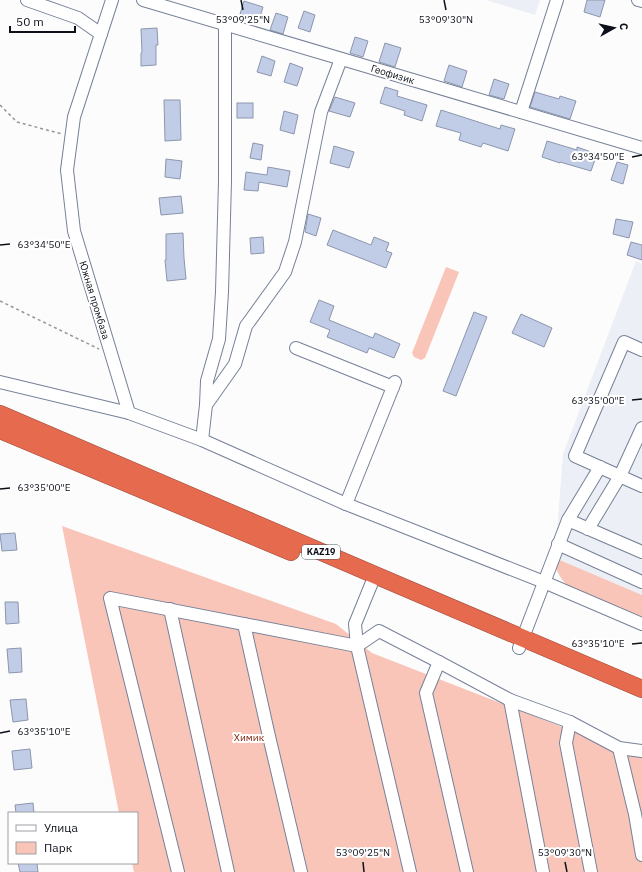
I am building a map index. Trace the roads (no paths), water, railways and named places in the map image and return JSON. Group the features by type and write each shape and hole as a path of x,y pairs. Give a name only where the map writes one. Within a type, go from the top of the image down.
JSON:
{"highway":[{"name":"KAZ19","path":"0,414 373,580 521,643 642,700"},
{"name":"KAZ19","path":"0,430 373,580"},
{"name":"KAZ19","path":"521,643 642,688"}],"street":[{"path":"27,0 78,18 101,34"},
{"name":"Южная промбаза","path":"112,0 74,117 67,170 74,232 129,414"},
{"name":"Геофизик","path":"143,0 642,148"},
{"path":"521,112 557,0"},
{"path":"638,0 642,1"},
{"path":"202,440 207,381 219,339 222,292 225,181 225,24"},
{"path":"206,405 235,364 246,326 285,272 295,242 321,112 341,59"},
{"path":"642,350 624,342 575,456 642,486"},
{"path":"296,348 394,385 346,504"},
{"path":"0,382 129,414 202,440 346,504 544,582 642,624"},
{"path":"588,529 620,476 642,428"},
{"path":"521,643 568,520 600,467"},
{"path":"568,520 642,552"},
{"path":"558,544 642,582"},
{"path":"373,580 355,624 357,646 410,872"},
{"path":"178,872 110,598 357,646 379,631 510,700 570,722 619,748 642,751"},
{"path":"170,609 228,872"},
{"path":"244,624 301,872"},
{"path":"439,662 426,693 467,872"},
{"path":"510,700 544,872"},
{"path":"570,722 566,743 591,872"},
{"path":"619,748 635,814 642,855"}],"park label":[{"name":"Химик","path":"249,737"}]}
